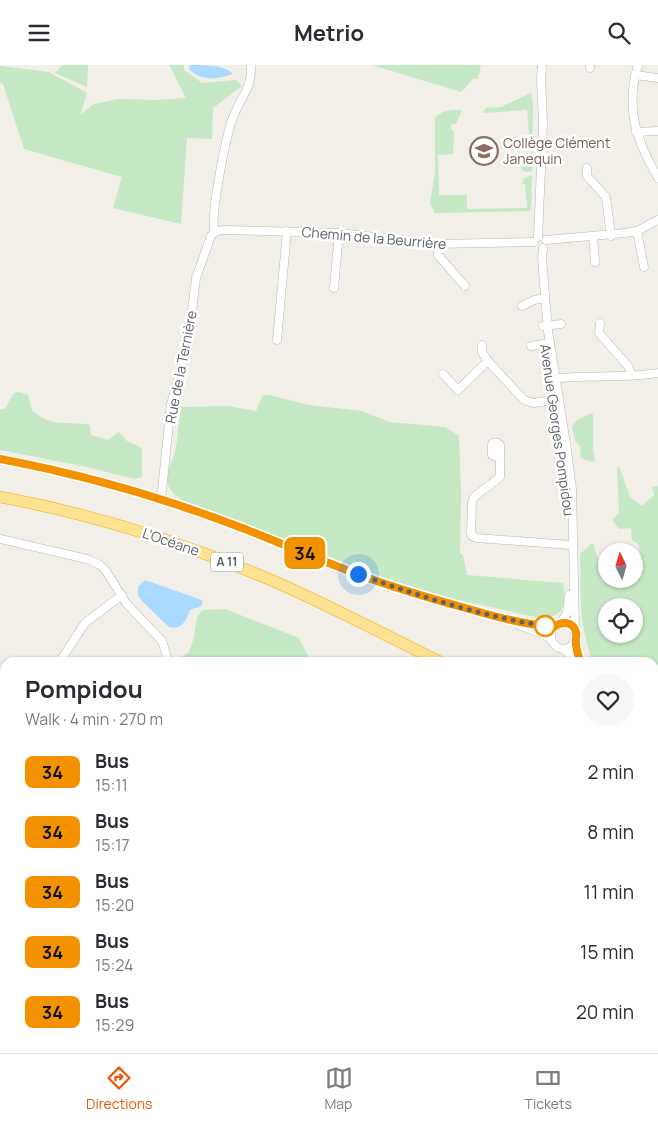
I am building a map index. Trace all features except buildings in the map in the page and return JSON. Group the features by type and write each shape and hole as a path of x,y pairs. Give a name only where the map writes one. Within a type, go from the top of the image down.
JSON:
{"highway":[{"name":"L’Océane","path":"0,497 90,517 144,533 206,555 304,595 430,657"},
{"name":"L’Océane","path":"0,504 106,529 214,565 284,594 414,657"}],"street":[{"name":"Rue de la Ternière","path":"161,500 172,404 188,345 196,278 211,235 215,232 213,222 218,183 233,116 250,83 251,65"},
{"name":"Avenue Georges Pompidou","path":"542,65 543,109"},
{"name":"Avenue Georges Pompidou","path":"547,65 542,146 544,165 540,242 542,298 554,400 567,484 570,545 569,604 567,613 557,625"},
{"path":"638,65 632,107 642,150 658,178"},
{"path":"637,76 642,65"},
{"path":"637,76 658,78"},
{"path":"638,132 658,131"},
{"path":"638,132 658,170"},
{"path":"587,168 587,176 606,197 611,236"},
{"name":"Chemin de la Beurrière","path":"215,232 222,230 339,233 438,244 540,242 611,236 636,231 658,220"},
{"path":"277,340 287,231"},
{"path":"636,231 644,267"},
{"path":"334,288 339,233"},
{"path":"593,237 596,262"},
{"path":"438,244 438,255 465,286"},
{"path":"522,306 542,298"},
{"path":"600,323 599,333 628,366 632,375"},
{"name":"Avenue Georges Pompidou","path":"545,325 561,324"},
{"path":"531,346 547,343"},
{"path":"482,345 482,351 488,361 524,400 532,403 554,400"},
{"path":"443,373 458,390 488,361"},
{"path":"552,379 658,373"},
{"name":"Avenue Georges Pompidou","path":"552,379 568,450 572,489 575,629"},
{"path":"500,458 500,477 474,497 472,502 472,536 477,538 570,545"},
{"path":"0,459 96,481 236,525 394,587 501,618 537,631 551,640 557,647 564,649 571,657"},
{"path":"0,539 87,559 100,565 112,578 126,603 162,641 167,657"},
{"path":"64,657 85,623 122,595"},
{"path":"501,618 557,625 568,623 575,629 577,635 575,642 570,647 564,649"},
{"path":"551,640 550,633 557,625"},
{"path":"575,642 579,657"}],"green space":[{"path":"62,65 88,65 87,87 55,73"},
{"path":"169,65 184,65 184,70 202,83 236,80 242,86 213,108 212,139 187,138 181,224 113,208 122,177 24,149 3,84 0,83 0,66 49,72 87,93 80,115 94,104 118,99 157,100 186,98"},
{"path":"372,65 481,65 478,79 473,79 461,92"},
{"path":"531,93 533,102 532,171 526,172 520,166 530,165 527,110 483,113 486,108 501,107"},
{"path":"462,110 456,124 451,124 451,129 454,131 453,154 438,155 439,195 467,195 467,209 527,208 525,184 522,184 524,178 532,175 531,211 435,213 430,203 435,174 435,117 443,112"},
{"path":"19,392 28,395 32,411 40,417 60,423 90,425 91,435 108,440 118,432 127,441 139,446 142,449 142,477 134,479 87,467 0,450 0,409 5,409 14,393"},
{"path":"263,395 309,405 361,411 390,422 445,427 459,436 460,553 463,555 467,575 563,583 564,603 562,608 555,615 540,618 441,596 384,578 182,500 174,494 169,488 167,476 176,447 181,407 228,406 256,411"},
{"path":"591,413 593,414 595,462 580,457 581,447 575,441 572,426 577,420"},
{"path":"619,466 630,497 642,506 654,495 652,487 658,486 658,657 591,657 581,610 580,554 591,544 594,544 598,557 598,588 643,588 643,543 636,543 632,540 631,528 619,529 612,520 619,513 617,468"},
{"path":"225,609 299,638 308,657 182,657 189,652 194,638 197,617 202,610"}],"water":[{"path":"190,65 220,67 233,74 216,78 204,78 189,69"},
{"path":"145,580 202,600 203,603 199,607 190,610 181,626 169,627 138,595 138,587"}],"bus line":[{"name":"34","path":"0,459 96,481 189,509 236,525 340,567 437,601 523,623 554,627 562,622 567,623 576,631 575,642 579,657"}],"place":[{"name":"Collège Clément Janequin","path":"484,151"}],"route":[{"path":"358,574 437,601 501,618 545,626"}]}
